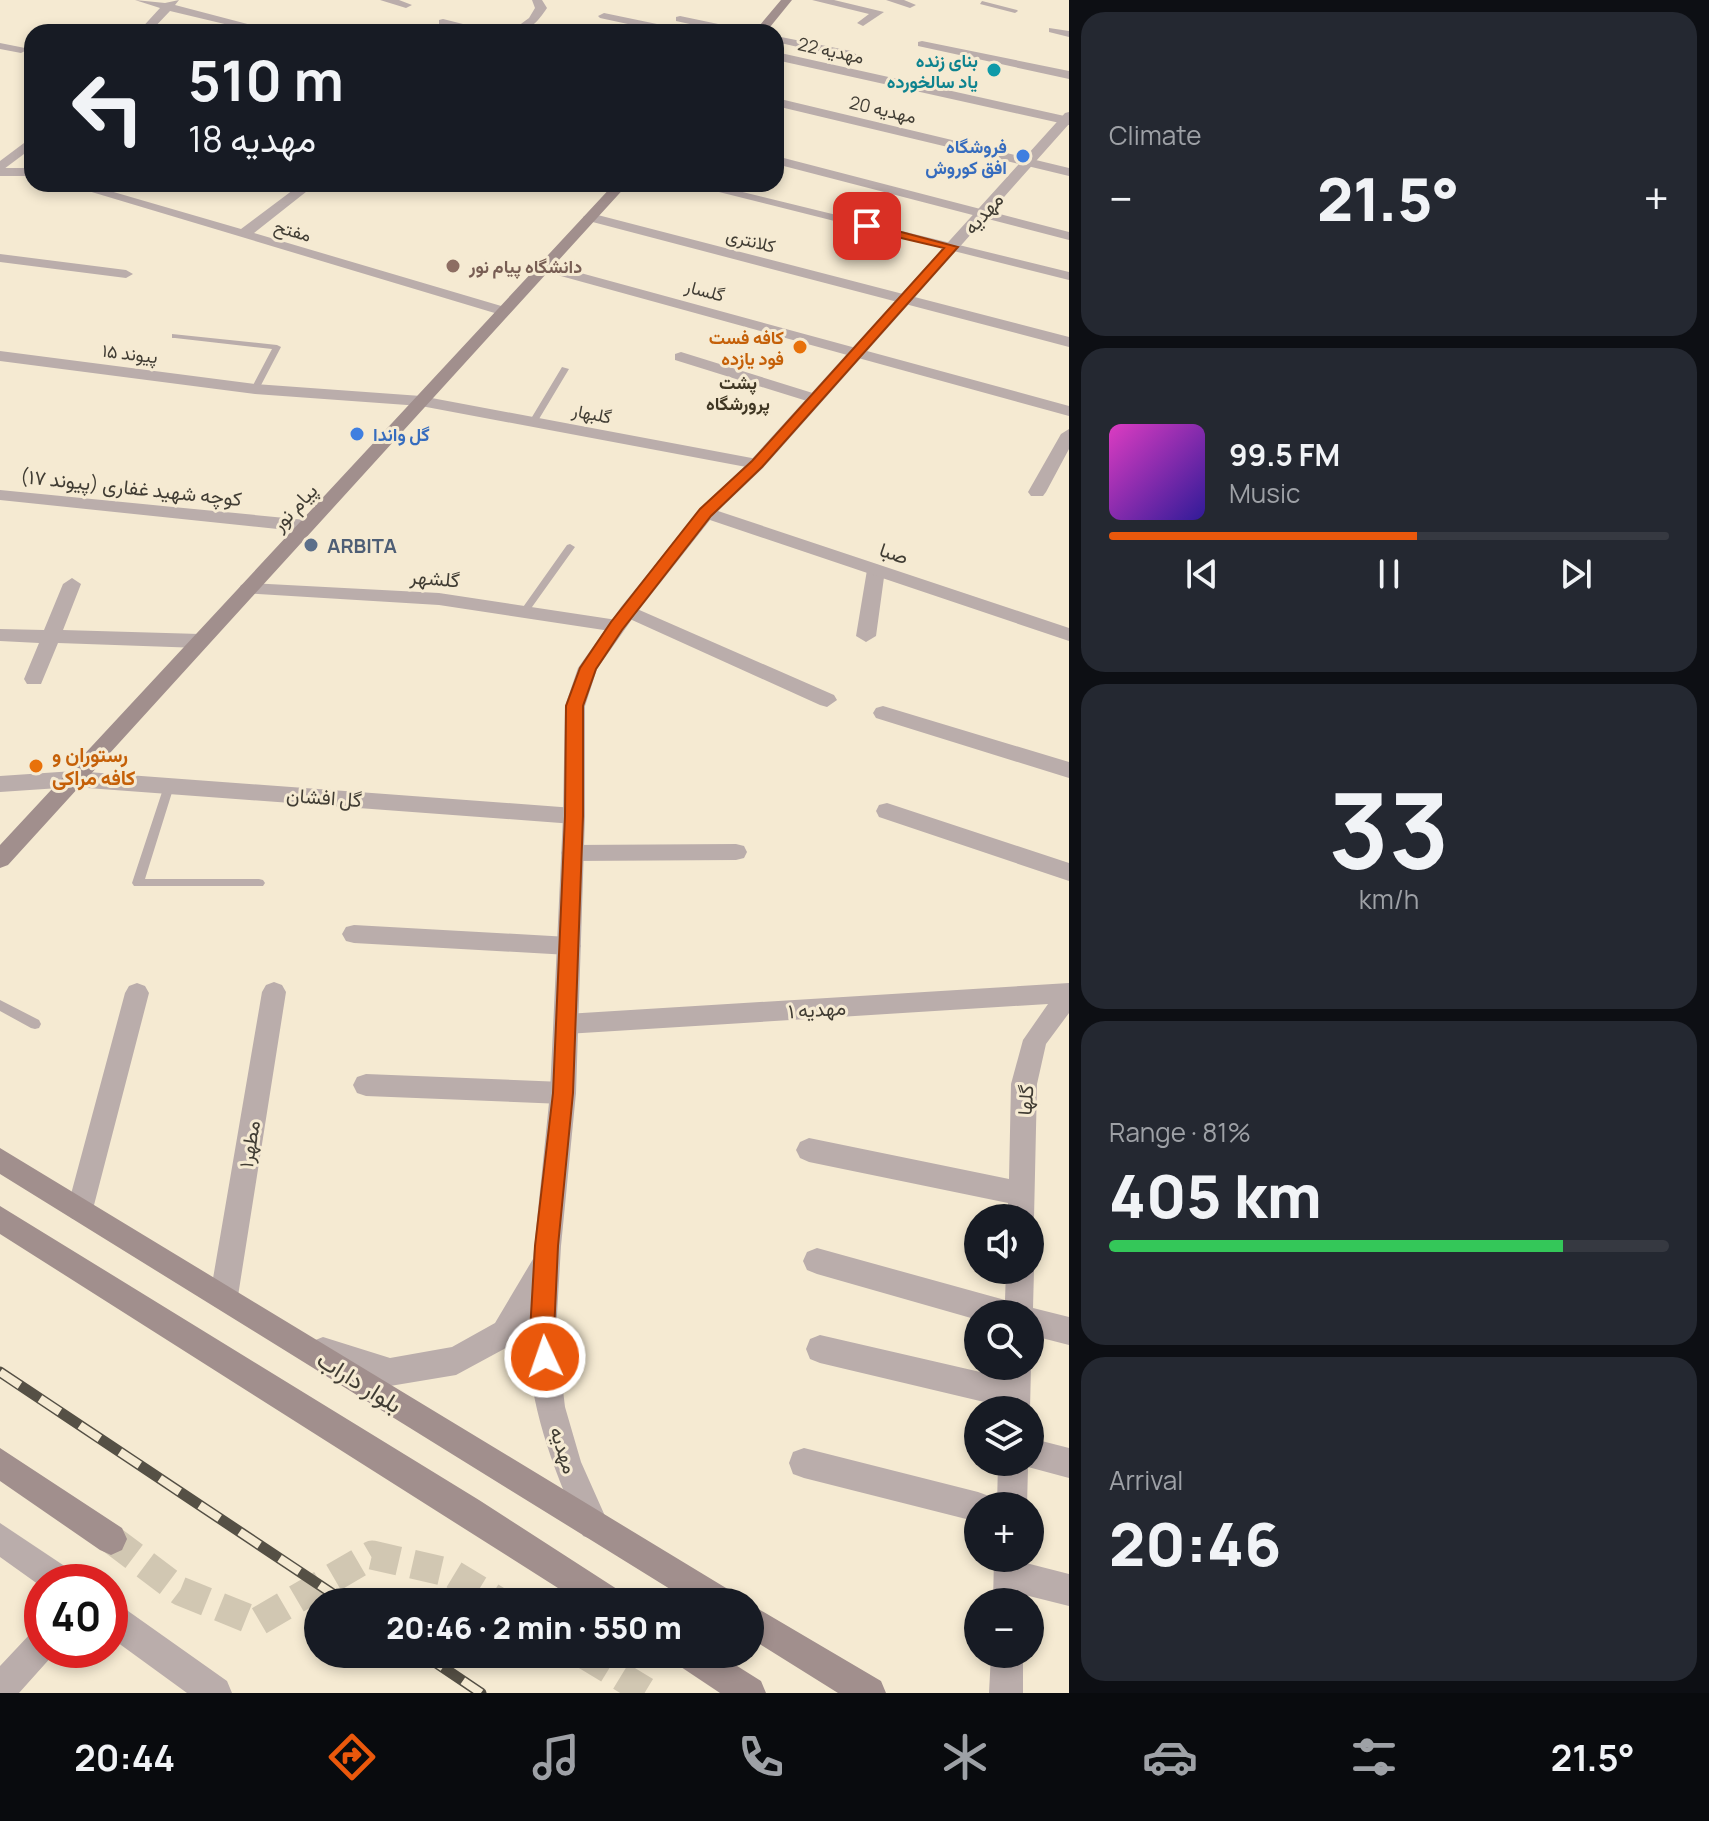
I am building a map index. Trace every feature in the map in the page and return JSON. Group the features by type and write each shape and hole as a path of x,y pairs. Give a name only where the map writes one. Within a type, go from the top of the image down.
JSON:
{"main road":[{"path":"767,24 787,0"},
{"name":"پیام نور","path":"0,859 610,192"},
{"name":"بلوار داراب","path":"0,1160 697,1588"},
{"path":"0,1219 587,1588"},
{"path":"0,1463 111,1539"},
{"path":"764,1629 869,1693"},
{"path":"711,1668 749,1693"}],"street":[{"path":"385,0 406,5"},
{"path":"527,24 541,8 537,0"},
{"path":"817,0 878,12 863,23"},
{"path":"891,0 910,5"},
{"path":"143,1 169,2 241,24"},
{"path":"143,1 159,16"},
{"path":"152,24 169,2"},
{"path":"159,16 177,11 194,12"},
{"path":"604,16 665,24"},
{"path":"443,22 451,24"},
{"path":"1053,30 1069,34"},
{"path":"784,41 851,55"},
{"path":"922,44 1069,75"},
{"path":"0,46 21,50"},
{"name":"مهدیه 22","path":"784,58 1068,119"},
{"name":"مهدیه 20","path":"784,104 1069,172"},
{"name":"مهدیه","path":"594,1525 567,1465 550,1407 542,1332 547,1246 563,1093 574,816 575,706 588,668 622,619 706,513 757,464 855,351 1068,119"},
{"path":"0,170 24,148"},
{"path":"16,155 18,165 24,168"},
{"path":"784,162 1069,236"},
{"path":"0,170 24,172"},
{"name":"مفتح","path":"99,192 503,311"},
{"path":"243,235 299,192"},
{"path":"727,192 1069,276"},
{"name":"کلانتری","path":"590,217 1069,342"},
{"path":"0,258 126,274"},
{"name":"گلسار","path":"544,267 1069,411"},
{"name":"پیوند ۱۵","path":"0,356 255,389 421,401"},
{"path":"681,357 813,398"},
{"name":"گلبهار","path":"421,401 757,464"},
{"path":"1037,492 1069,434"},
{"name":"کوچه شهید غفاری (پیوند ۱۷)","path":"0,495 306,526"},
{"name":"صبا","path":"706,513 1069,635"},
{"path":"866,636 876,570"},
{"path":"34,679 72,584"},
{"name":"گلشهر","path":"248,589 439,599 524,612 622,619 827,700"},
{"path":"0,635 200,641"},
{"path":"883,713 1069,770"},
{"name":"گل افشان","path":"0,784 74,779 574,816"},
{"path":"887,811 1069,872"},
{"path":"572,853 736,852"},
{"path":"354,934 569,946"},
{"name":"مطهر۱","path":"224,1296 274,992"},
{"path":"80,1209 137,993"},
{"name":"مهدیه ۱","path":"566,1024 1069,994"},
{"name":"گلها","path":"1021,1204 1024,1084 1035,1040 1069,994"},
{"path":"366,1085 563,1093"},
{"path":"809,1150 1013,1204"},
{"path":"299,1343 390,1372 456,1361 505,1333 532,1291 547,1246"},
{"path":"817,1261 964,1302"},
{"path":"1044,1325 1069,1331"},
{"path":"820,1349 991,1396"},
{"path":"1044,1457 1069,1463"},
{"path":"804,1463 964,1503"},
{"path":"0,1538 36,1564"},
{"path":"1010,1578 1069,1590"},
{"path":"128,1630 215,1693"},
{"path":"0,1690 24,1664"},
{"path":"1006,1693 1007,1668"}],"lane":[{"path":"981,3 1015,11"},
{"path":"175,336 277,347 255,389"},
{"path":"533,422 565,369"},
{"path":"524,612 570,547"},
{"path":"169,786 138,883 259,883"},
{"path":"0,1005 35,1024"}],"tunnel":[{"path":"111,1539 180,1591 257,1622 304,1595"},
{"path":"315,1588 372,1555 451,1573 476,1588"},
{"path":"607,1668 648,1693"}],"railway":[{"path":"0,1372 324,1588"},
{"path":"444,1668 481,1693"}],"place":[{"name":"بنای زنده یاد سالخورده","path":"994,70"},
{"name":"فروشگاه افق کوروش","path":"1023,156"},
{"name":"دانشگاه پیام نور","path":"453,266"},
{"name":"کافه فست فود یازده","path":"800,347"},
{"name":"گل واندا","path":"357,434"},
{"name":"ARBITA","path":"311,545"},
{"name":"رستوران و کافه مراکی","path":"36,766"}],"district":[{"name":"پشت پرورشگاه","path":"738,392"}],"route":[{"path":"545,1357 542,1332 547,1246 563,1093 574,816 575,706 588,668 706,513 757,464 813,398 952,247 867,226"}]}
